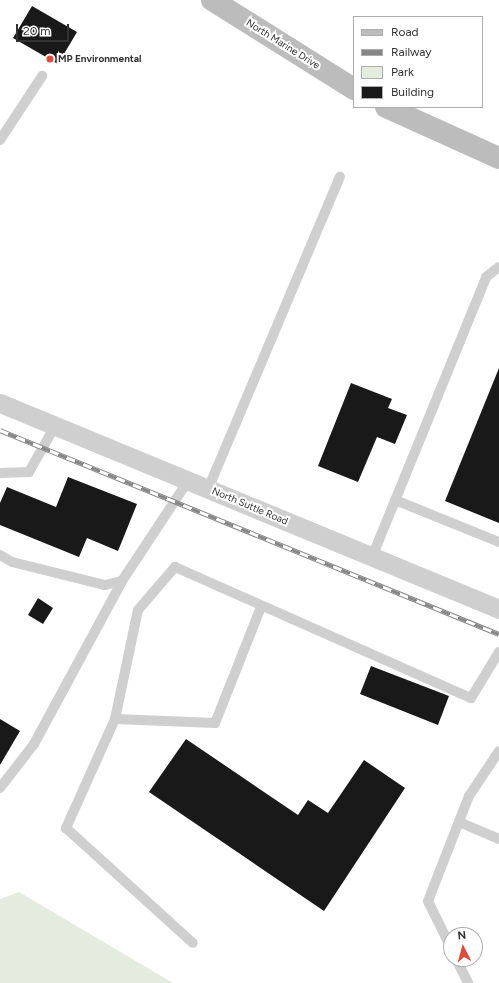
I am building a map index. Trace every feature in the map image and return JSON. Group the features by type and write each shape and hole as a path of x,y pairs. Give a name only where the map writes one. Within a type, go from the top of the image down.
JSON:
{"main road":[{"name":"North Marine Drive","path":"212,0 353,88"},
{"path":"388,108 499,158"}],"street":[{"name":"North Suttle Road","path":"0,403 499,610"}],"lane":[{"path":"0,140 42,76"},
{"path":"208,489 340,177"},
{"path":"372,557 486,277 499,267"},
{"path":"0,473 29,472 56,426"},
{"path":"0,788 34,744 122,581 188,481"},
{"path":"395,500 499,542"},
{"path":"0,555 12,562 105,585 122,581"},
{"path":"193,943 66,828 115,719 138,610 175,567 261,607 471,698 499,652"},
{"path":"115,719 215,723 261,607"},
{"path":"443,932 428,901 469,796 499,751"},
{"path":"459,822 499,839"},
{"path":"460,967 468,983"}],"green space":[{"path":"19,892 173,983 0,983 0,899"}],"building":[{"path":"32,6 77,32 58,64 13,38"},
{"path":"499,368 499,523 445,501"},
{"path":"351,383 392,399 388,408 407,415 395,444 377,437 358,482 318,466"},
{"path":"68,477 137,504 118,551 87,538 79,557 0,525 0,503 7,487 56,507"},
{"path":"38,598 53,608 43,624 28,615"},
{"path":"371,666 449,696 438,725 360,694"},
{"path":"0,719 20,731 0,765"},
{"path":"186,739 298,815 308,800 328,813 364,760 405,788 324,911 149,792"}],"railway":[{"path":"0,430 499,634"}],"place":[{"name":"MP Environmental","path":"50,59"}]}
